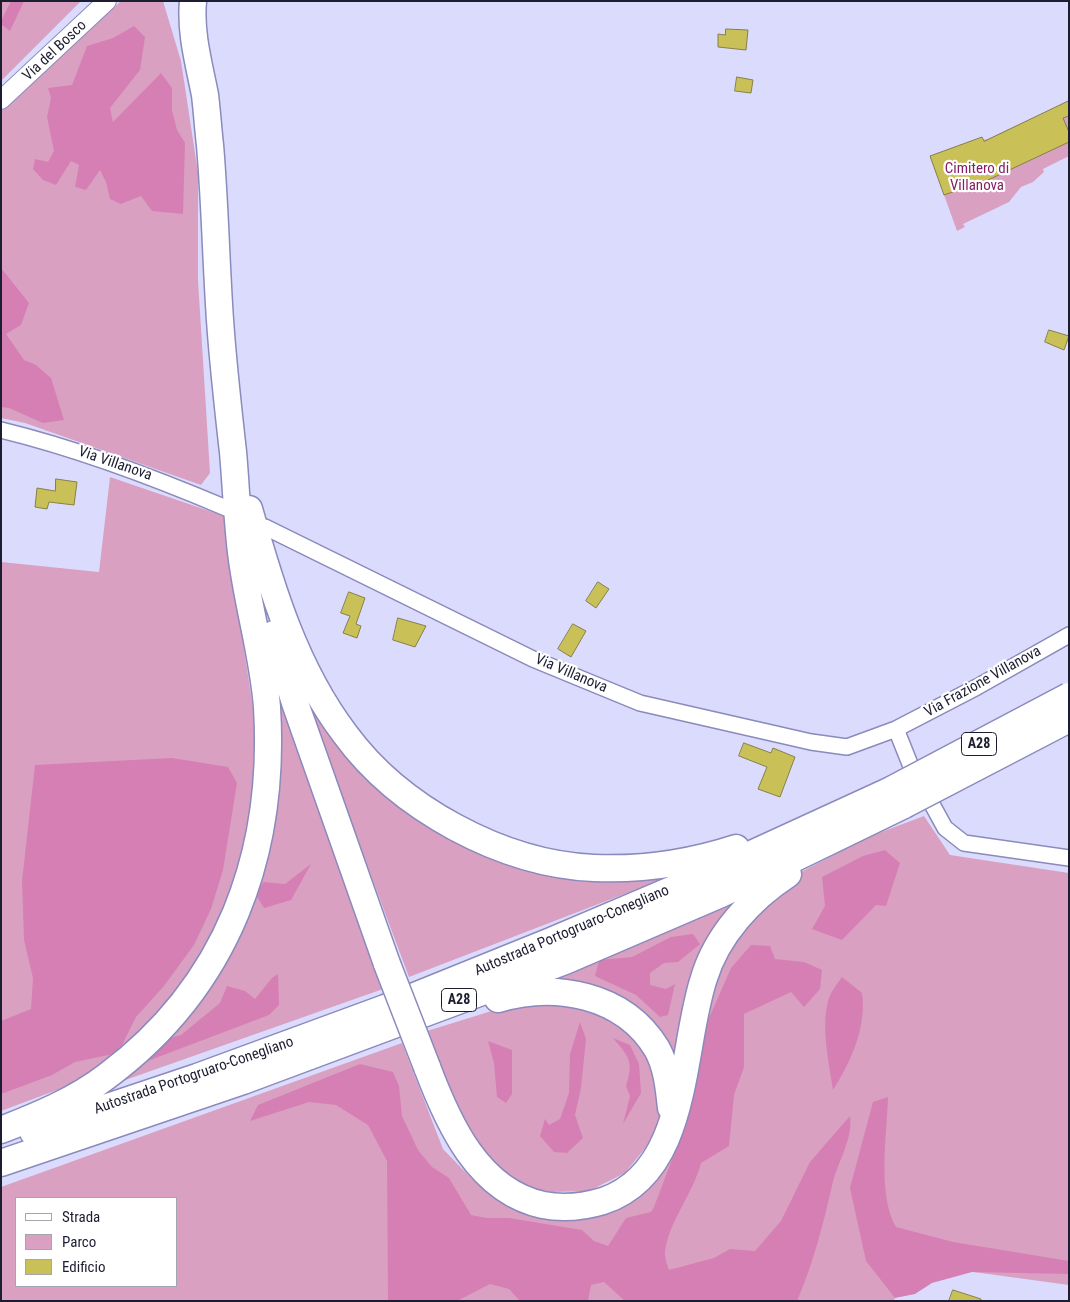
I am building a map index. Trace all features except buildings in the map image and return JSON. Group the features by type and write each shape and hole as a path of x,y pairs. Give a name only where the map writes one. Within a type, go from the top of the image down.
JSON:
{"highway":[{"path":"177,1 194,35"},
{"path":"1,1130 38,1116 106,1078 140,1049 198,985 233,922 247,890 263,824 268,780 268,738 261,653 241,555 223,360 209,141 205,98 194,35 193,1"},
{"path":"232,450 284,622 324,702 345,735 370,763 400,792 434,814 468,834 532,856 593,868 630,868 680,862 851,820"},
{"path":"232,450 261,592 295,703 387,964 439,1098 470,1156 507,1191 530,1202 570,1208 593,1204 614,1197 633,1185 651,1167 663,1146 672,1122 687,1062 694,1014 704,977 726,934 737,918 851,820"},
{"name":"Autostrada Portogruaro-Conegliano","path":"896,798 1069,696"},
{"name":"Autostrada Portogruaro-Conegliano","path":"1,1163 243,1081 565,961 721,894 851,820 1069,719"},
{"name":"Autostrada Portogruaro-Conegliano","path":"1,1143 197,1077 385,1008 551,941 697,879 851,820"},
{"path":"243,1081 342,1056 474,1006 527,993 554,992 582,995 600,1001 619,1010 645,1034 657,1050 665,1068 672,1122"}],"street":[{"name":"Via del Bosco","path":"1,100 107,1"},
{"name":"Via Villanova","path":"1,430 87,454 163,481 226,508"},
{"name":"Via Villanova","path":"265,527 533,659 640,703 810,742 847,747 896,729"},
{"name":"Via Frazione Villanova","path":"896,729 977,687 1069,634"},
{"path":"896,729 910,764 945,828 953,837 964,843 1069,858"}],"green space":[{"path":"1,1 81,1 2,80"},
{"path":"121,1 163,1 181,61 198,173 198,280 210,473 201,485 25,423 1,418 1,111 6,104"},
{"name":"Cimitero di Villanova","path":"1068,101 1069,156 1043,169 1044,172 1033,182 1021,187 1009,202 963,224 965,227 957,231 930,156 982,137 983,140 988,139"},
{"path":"110,477 224,516 259,748 254,827 234,903 192,975 133,1042 81,1081 1,1111 1,562 99,572"},
{"path":"288,654 363,765 504,854 692,868 409,977"},
{"path":"271,665 383,989 97,1090 249,903"},
{"path":"924,816 950,855 1069,873 1069,1285 907,1263 894,1301 1,1301 1,1187 402,1043 443,1149 473,1180 521,1211 632,1198 707,987 747,912 803,871 868,837"},
{"path":"746,893 707,940 692,971 684,1005 676,1073 653,1027 528,986"},
{"path":"527,1000 588,1004 626,1023 654,1059 661,1113 651,1141 625,1173 589,1191 552,1192 514,1185 481,1155 451,1105 427,1031"}],"shaded area":[{"path":"11,1 24,1 10,31 1,24 1,21"},
{"path":"134,26 145,37 140,70 110,108 113,122 161,73 172,88 172,110 177,130 185,143 183,214 152,211 141,196 121,204 110,199 106,182 100,170 86,190 75,187 79,165 71,161 56,185 43,180 33,169 35,159 48,162 54,151 47,117 51,98 48,88 72,85 87,46 113,38"},
{"path":"1,268 29,303 21,325 6,334 24,360 36,365 51,378 64,420 43,423 9,408 1,407"},
{"path":"172,758 228,767 237,783 223,870 211,909 194,945 164,986 136,1017 118,1053 75,1062 52,1075 1,1094 1,1021 31,1009 33,978 24,940 22,881 35,765"},
{"path":"885,850 900,863 886,906 876,905 842,940 812,929 825,906 822,877 863,856"},
{"path":"311,864 291,900 264,908 256,895 263,882 285,884"},
{"path":"693,934 700,944 678,962 664,963 650,973 650,985 666,989 675,984 668,1015 660,1017 636,995 595,976 599,960 632,957 671,937"},
{"path":"751,945 770,946 775,959 804,962 822,970 820,989 804,1007 791,992 744,1014 744,1067 734,1095 729,1146 701,1163 693,1185 676,1217 668,1239 665,1255 669,1270 714,1258 730,1249 755,1251 781,1221 810,1162 850,1116 847,1143 834,1177 813,1259 797,1301 625,1301 604,1282 591,1285 588,1301 520,1301 509,1289 490,1284 457,1301 388,1301 387,1161 368,1125 336,1105 309,1102 250,1121 258,1105 360,1064 393,1072 399,1086 402,1116 418,1150 432,1167 449,1178 471,1215 487,1218 509,1218 582,1230 594,1241 608,1246 626,1218 651,1212 654,1207 681,1136 695,1050 731,968"},
{"path":"278,974 279,1005 269,1015 137,1065 163,1040 181,1035 220,1003 227,986 245,991 255,999 272,978"},
{"path":"842,977 862,993 862,1018 860,1031 851,1056 833,1090 826,1045 825,1022 830,995"},
{"path":"580,1022 586,1039 581,1088 575,1115 583,1138 567,1153 554,1152 540,1136 545,1119 549,1125 560,1119 569,1093 570,1054"},
{"path":"613,1038 630,1045 639,1064 641,1093 623,1124 630,1096 626,1086 630,1065 623,1050"},
{"path":"488,1041 512,1050 512,1094 506,1103 497,1097 494,1063"},
{"path":"888,1097 884,1164 885,1181 890,1213 896,1227 953,1242 1069,1261 1069,1274 972,1272 932,1283 915,1294 895,1298 866,1261 850,1188 873,1102"}]}
